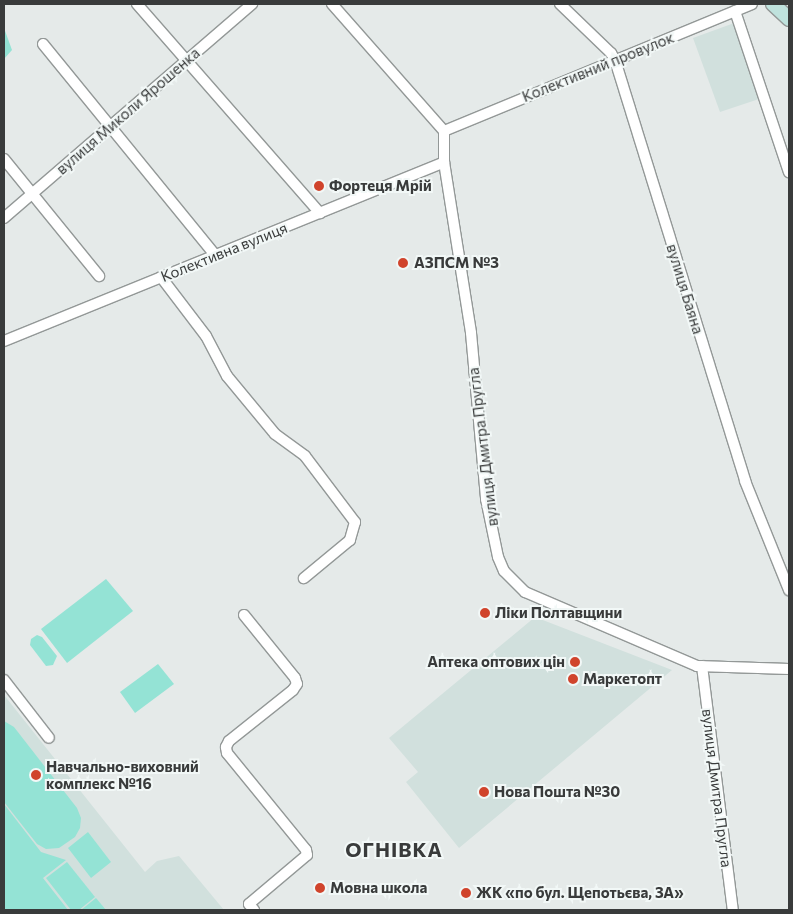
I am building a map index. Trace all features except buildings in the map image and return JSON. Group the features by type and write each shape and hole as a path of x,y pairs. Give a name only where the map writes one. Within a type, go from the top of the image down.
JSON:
{"street":[{"path":"137,4 320,213"},
{"name":"вулиця Миколи Ярошенка","path":"4,218 252,4"},
{"path":"332,4 444,131"},
{"name":"вулиця Баяна","path":"560,4 611,53 615,60 746,481 789,590"},
{"name":"Колективний провулок","path":"444,131 752,4"},
{"path":"772,4 789,19"},
{"path":"735,11 789,172"},
{"path":"43,44 215,255"},
{"name":"вулиця Дмитра Пругла","path":"444,131 444,162 471,333 486,499 498,557 504,571 524,592 702,666 789,669"},
{"path":"4,159 99,276"},
{"name":"Колективна вулиця","path":"4,341 444,162"},
{"path":"161,277 206,336 227,376 275,434 305,456 355,522 350,540 304,578"},
{"path":"244,616 295,678 297,684 293,690 229,741 226,747 228,753 306,850 307,855 249,904 254,910"},
{"name":"вулиця Дмитра Пругла","path":"702,666 733,910"},
{"path":"4,680 49,738"}],"shaded area":[{"path":"737,22 762,98 720,112 693,38"},
{"path":"535,617 672,670 459,848 406,782 418,772 389,738"},
{"name":"Навчально-виховний комплекс №16","path":"4,695 145,872 157,861 179,856 224,910 4,910"}],"green space":[{"path":"4,28 12,50 4,59"},
{"path":"106,579 133,611 67,663 41,629"},
{"path":"37,635 42,637 57,656 53,665 46,666 30,645 31,639"},
{"path":"158,664 174,684 135,713 120,692"},
{"path":"4,721 14,727 77,808 81,818 80,828 75,837 59,848 46,849 37,844 4,802"},
{"path":"4,804 41,852 66,860 43,878 68,910 4,910"},
{"path":"88,832 111,862 91,878 68,848"},
{"path":"67,862 95,897 79,910 71,910 46,878"},
{"path":"96,898 106,910 81,910"}],"place":[{"name":"Фортеця Мрій","path":"319,186"},
{"name":"АЗПСМ №3","path":"403,263"},
{"name":"Ліки Полтавщини","path":"485,613"},
{"name":"Аптека оптових цін","path":"575,662"},
{"name":"Маркетопт","path":"573,679"},
{"name":"Навчально-виховний комплекс №16","path":"36,775"},
{"name":"Нова Пошта №30","path":"484,792"},
{"name":"Мовна школа","path":"320,888"},
{"name":"ЖК «по бул. Щепотьєва, 3А»","path":"466,893"}],"district":[{"name":"ОГНІВКА","path":"394,849"}]}
